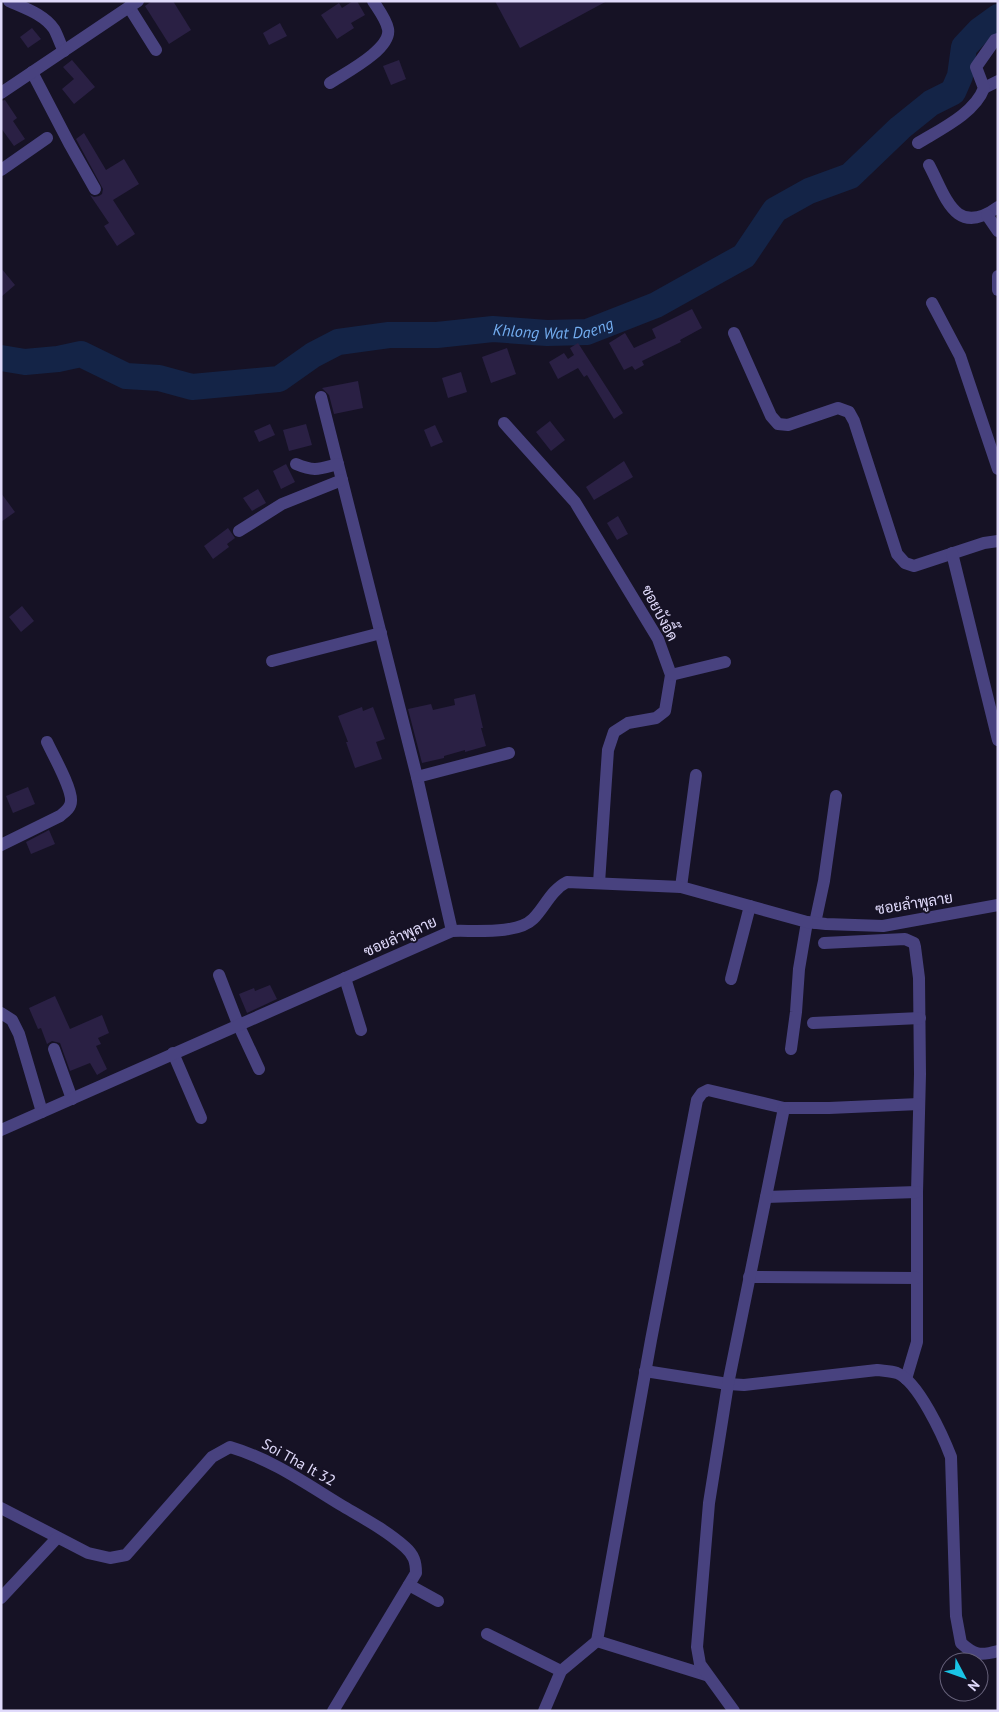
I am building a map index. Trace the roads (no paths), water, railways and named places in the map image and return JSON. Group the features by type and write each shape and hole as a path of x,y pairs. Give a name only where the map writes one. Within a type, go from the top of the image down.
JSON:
{"street":[{"path":"9,1 48,22 54,29 64,51"},
{"path":"330,83 376,52 389,34 388,27 373,1"},
{"path":"1,93 133,4 156,50"},
{"path":"918,144 973,108 984,88 976,67 995,40 998,39"},
{"path":"32,72 68,143 95,189"},
{"path":"984,88 998,82"},
{"path":"1,170 47,138"},
{"path":"929,165 951,209 959,216 970,219 993,211 998,231"},
{"path":"998,276 998,290"},
{"path":"932,302 960,356 998,469"},
{"path":"734,333 771,416 778,424 788,425 838,408 849,412 854,421 897,554 904,563 914,566 998,540"},
{"path":"321,397 418,777 452,931"},
{"name":"ซอยบังอี๊ด","path":"504,423 575,502 658,639 671,675"},
{"path":"296,464 309,469 317,469 338,464"},
{"path":"239,531 282,504 342,480"},
{"path":"952,553 998,740"},
{"path":"272,661 381,633"},
{"path":"599,883 608,750 614,732 628,723 656,718 664,711 671,675 725,662"},
{"path":"1,845 60,816 68,810 72,802 70,791 47,742"},
{"path":"418,777 509,753"},
{"path":"681,887 696,775"},
{"path":"791,1049 799,969 824,881 836,796"},
{"name":"ซอยลำพูลาย","path":"1,1130 452,931 510,929 522,926 532,920 558,887 567,882 681,887 811,922 883,926 998,904"},
{"path":"731,979 750,906"},
{"path":"824,943 905,939 914,943 919,978 920,1018 916,1342 906,1379"},
{"path":"219,975 238,1024 259,1068"},
{"path":"345,978 361,1030"},
{"path":"1,1013 12,1020 19,1034 42,1112"},
{"path":"813,1023 920,1018"},
{"path":"54,1049 72,1099"},
{"path":"173,1053 201,1118"},
{"path":"544,1711 561,1671 597,1641 645,1371 697,1100 702,1093 708,1090 784,1108 919,1104"},
{"path":"734,1711 700,1664 697,1647 710,1503 728,1384 784,1108"},
{"path":"766,1197 917,1192"},
{"path":"749,1277 917,1278"},
{"path":"645,1371 744,1385 878,1370 897,1374 906,1379 926,1406 944,1439 951,1457 956,1616 961,1643 974,1654 987,1654 998,1651"},
{"name":"Soi Tha It 32","path":"1,1508 88,1553 110,1558 126,1555 212,1457 230,1447 251,1454 276,1466 373,1524 406,1548 416,1562 416,1574 333,1711"},
{"path":"1,1598 57,1538"},
{"path":"409,1585 438,1601"},
{"path":"486,1634 561,1671"},
{"path":"597,1641 706,1674"}],"waterway":[{"name":"Khlong Wat Daeng","path":"1,358 25,362 58,359 81,354 126,376 159,378 192,387 279,379 313,355 338,342 389,335 437,335 493,329 547,333 587,332 656,305 744,256 775,210 809,191 850,176 900,128 931,103 953,92 960,76 964,47 980,30 998,17"}]}
